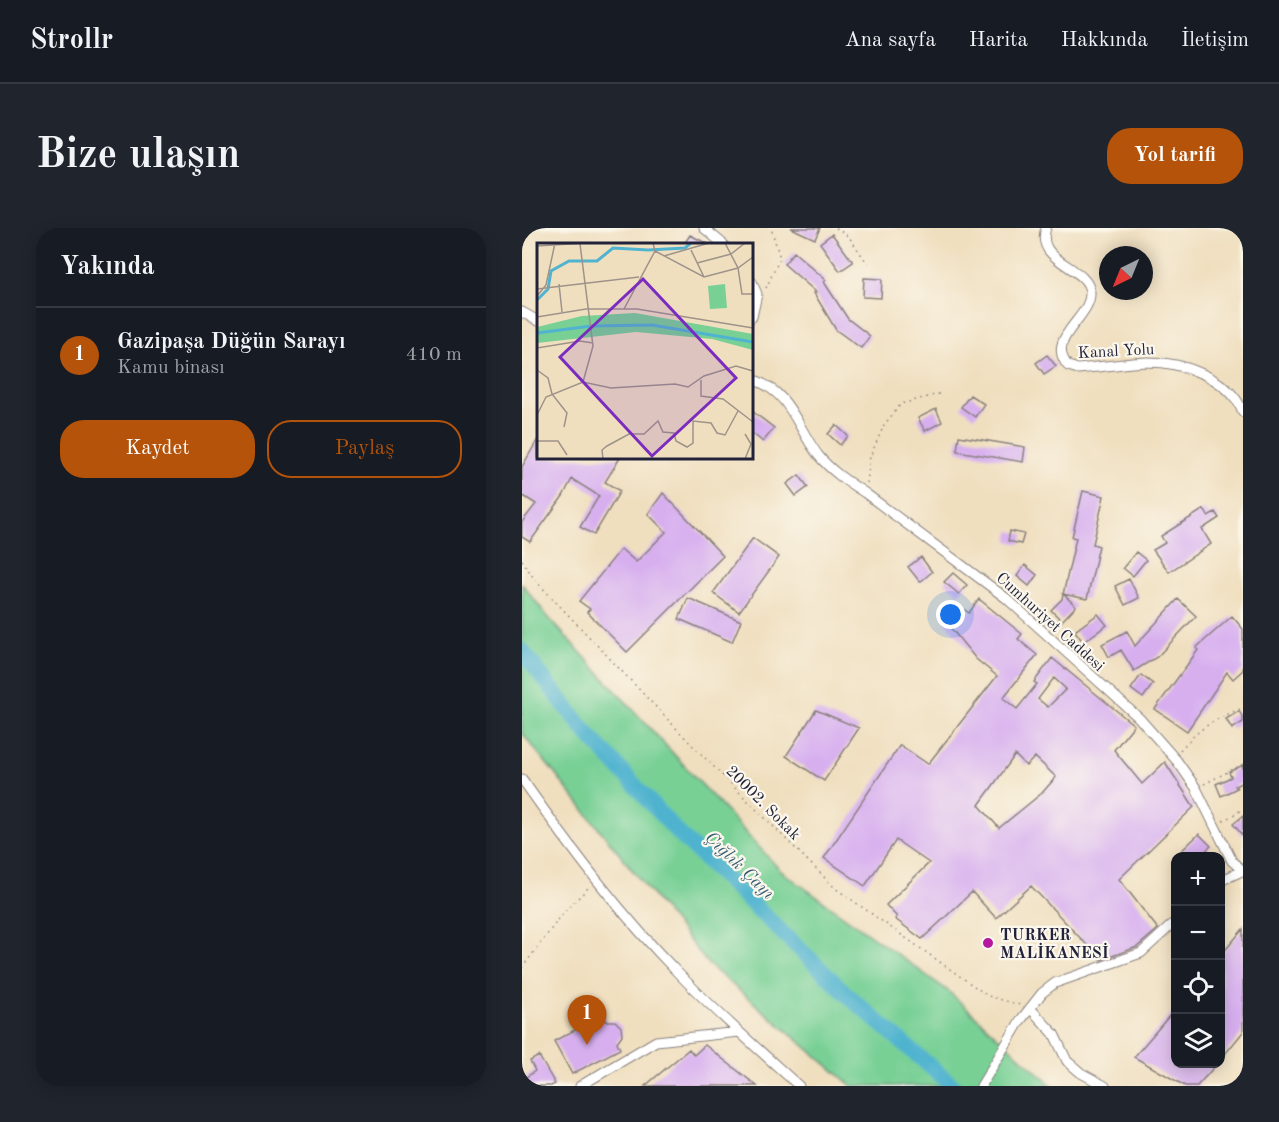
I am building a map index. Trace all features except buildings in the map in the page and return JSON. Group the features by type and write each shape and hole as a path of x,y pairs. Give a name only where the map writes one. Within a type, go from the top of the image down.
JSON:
{"street":[{"path":"704,228 722,243"},
{"name":"Kanal Yolu","path":"1046,228 1044,235 1047,247 1061,263 1087,281 1090,293 1088,304 1064,338 1063,357 1068,366 1078,369 1150,362 1173,365 1203,375 1220,384 1232,395 1243,412"},
{"path":"753,284 757,294 753,312"},
{"path":"522,312 537,320"},
{"name":"Cumhuriyet Caddesi","path":"753,379 779,395 798,420 821,458 841,477 865,492 1006,598 1139,718 1196,788 1232,861 1243,871"},
{"path":"522,779 596,880 679,974 799,1086"},
{"path":"1225,879 1243,871"},
{"path":"981,1086 1020,1021 1042,993 1055,983 1141,953 1171,926"},
{"path":"1030,1008 1054,1034 1066,1061 1081,1073 1105,1086"},
{"path":"580,1086 656,1041 739,1032"}],"path":[{"path":"764,292 780,258 771,228"},
{"path":"836,228 849,237 868,264"},
{"path":"865,492 870,458 884,425 901,404 942,393"},
{"name":"20002. Sokak","path":"522,560 535,580 693,746 835,888 988,996 1030,1008"},
{"path":"1173,757 1196,732 1213,720 1243,708"},
{"path":"1196,788 1243,764"},
{"path":"1214,826 1243,809"},
{"path":"522,968 564,912 596,880"}],"green space":[{"path":"522,584 548,617 781,871 947,990 1052,1086 852,1086 708,964 522,733"}],"waterway":[{"name":"Çığlık Çayı","path":"522,651 586,732 681,836 854,1001 953,1086"}],"place":[{"name":"TURKER MALİKANESİ","path":"988,943"},
{"name":"Gazipaşa Düğün Sarayı","path":"587,1045"}]}
